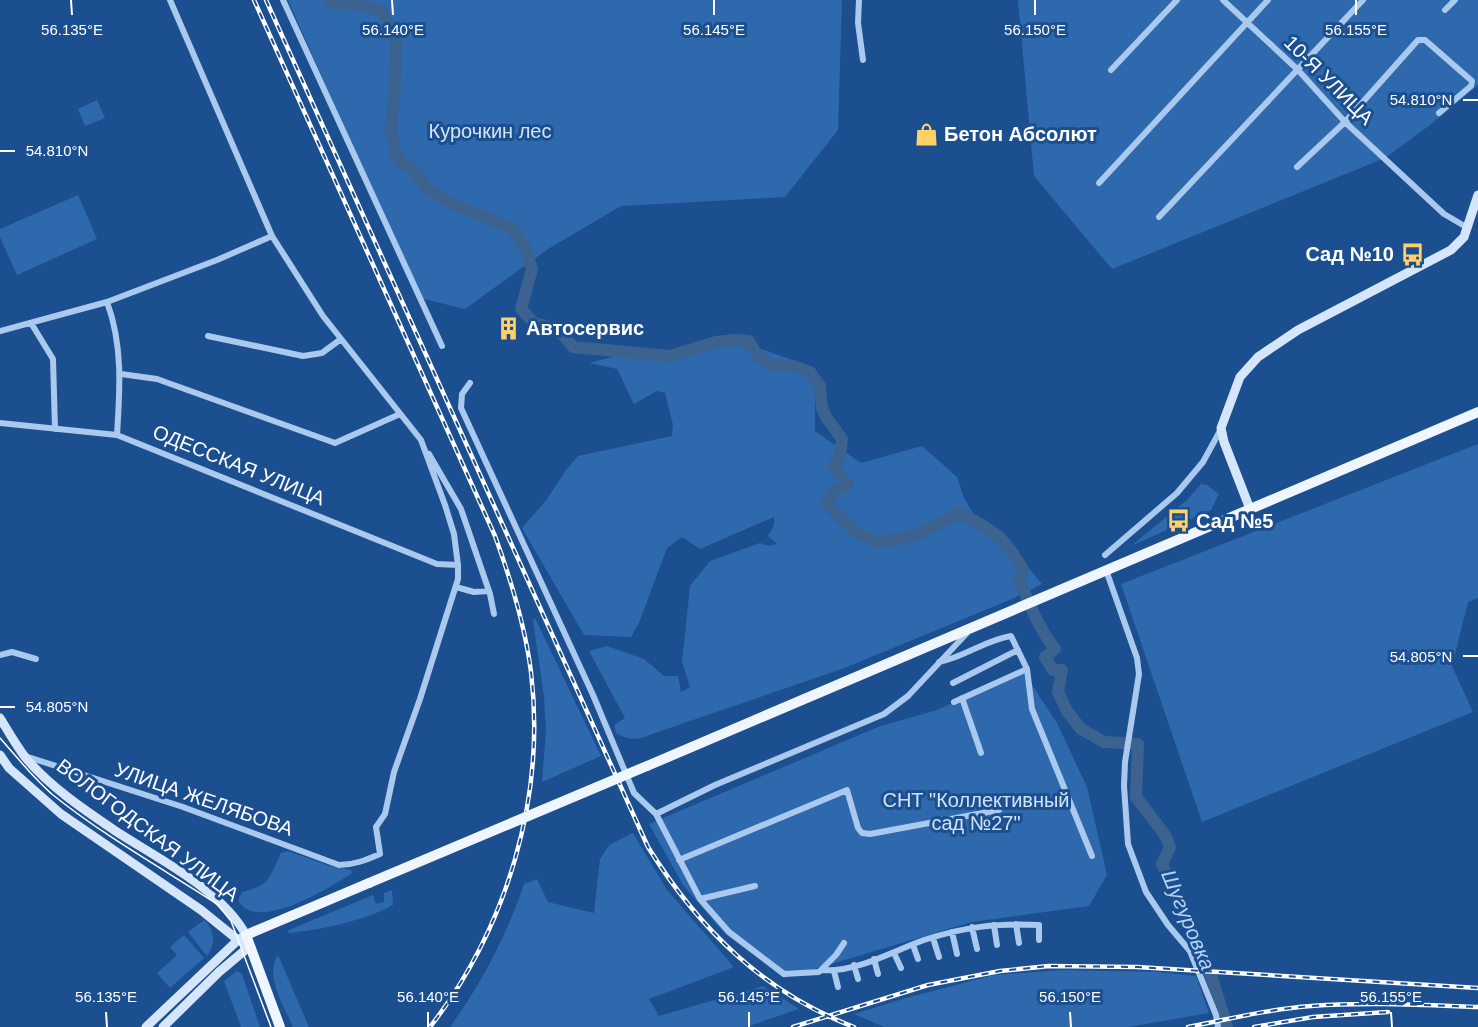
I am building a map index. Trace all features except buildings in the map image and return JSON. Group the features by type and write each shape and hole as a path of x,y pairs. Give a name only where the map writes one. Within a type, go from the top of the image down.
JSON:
{"main road":[{"path":"1250,509 1224,442 1221,428 1240,377 1258,357 1298,330 1451,250 1464,237 1478,195"},
{"path":"146,1027 245,940 280,921 1478,412"},
{"name":"ВОЛОГОДСКАЯ УЛИЦА","path":"0,718 24,755 67,795 220,901 240,923 280,1027"},
{"name":"ВОЛОГОДСКАЯ УЛИЦА","path":"0,756 9,768 61,814 245,940"},
{"path":"163,1027 219,972 245,940"}],"street":[{"path":"170,0 272,236 323,316 421,440 461,509 489,591 494,614"},
{"path":"283,0 442,346"},
{"path":"859,0 858,23 863,60"},
{"path":"1111,69 1177,0"},
{"name":"10-Я УЛИЦА","path":"1223,0 1298,70 1345,122 1444,214 1468,228"},
{"path":"1099,183 1268,0"},
{"path":"1159,216 1363,0"},
{"path":"1445,10 1455,0"},
{"path":"1297,167 1345,122 1418,40 1425,40 1472,81 1471,86 1439,113"},
{"path":"0,331 107,302 217,260 272,236"},
{"path":"107,302 115,322 121,374 117,435"},
{"path":"31,323 53,359 55,429"},
{"path":"208,336 303,356 322,353 341,339"},
{"path":"121,374 157,379 335,442 400,414"},
{"path":"470,383 462,394 461,408 593,695 634,793 656,814 700,899 729,932 784,974 819,972 837,955 844,943"},
{"name":"ОДЕССКАЯ УЛИЦА","path":"0,423 117,435 437,564 458,565"},
{"path":"1105,555 1177,493 1203,462 1221,428"},
{"path":"421,440 454,534 458,565 456,587 474,592 489,591"},
{"path":"1106,570 1137,658 1139,674 1125,762 1124,786 1128,844 1146,892 1168,925 1190,951 1216,1015 1218,1027"},
{"name":"УЛИЦА ЖЕЛЯБОВА","path":"24,755 183,807 339,865 363,861 380,854 376,827 385,814 394,772 456,587"},
{"path":"656,814 715,785 884,714 908,696 973,627"},
{"path":"938,662 956,658 996,639 1011,636 1027,669 1032,710 1092,856"},
{"path":"952,683 1018,650"},
{"path":"0,655 12,652 36,659"},
{"path":"954,702 1027,669"},
{"path":"962,698 981,753"},
{"path":"679,860 847,790 858,828 870,834 999,810"},
{"path":"700,899 755,886"},
{"path":"1016,924 1019,943"},
{"path":"994,925 997,945"},
{"path":"822,970 834,971 855,965 972,927 1039,925 1039,940"},
{"path":"972,927 977,949"},
{"path":"952,932 957,954"},
{"path":"933,938 939,957"},
{"path":"913,945 918,959"},
{"path":"894,953 901,968"},
{"path":"874,959 878,974"},
{"path":"855,965 858,979"},
{"path":"834,971 838,987"}],"green space":[{"name":"Курочкин лес","path":"288,0 842,0 838,130 785,197 621,206 548,249 465,309 420,298"},
{"path":"1018,0 1478,0 1478,85 1430,125 1385,158 1112,269 1034,176"},
{"path":"97,100 105,118 85,126 78,109"},
{"path":"78,195 97,239 17,275 0,237 0,229"},
{"path":"744,343 815,368 815,431 861,463 922,446 957,477 964,498 977,520 1002,536 1042,584 1012,599 842,669 643,738 625,737 616,733 614,725 625,718 589,651 607,646 644,659 664,676 678,676 681,692 690,687 682,662 690,586 710,561 760,543 769,546 777,544 768,536 774,525 774,517 700,549 682,537 667,548 639,623 631,637 584,635 522,528 547,499 578,456 672,436 673,425 665,393 657,391 634,404 617,369 589,363 627,353 681,359 694,345"},
{"path":"1478,444 1478,598 1468,602 1452,666 1473,712 1202,822 1121,584"},
{"path":"1201,484 1207,485 1219,494 1211,510 1131,546 1187,500"},
{"path":"535,618 601,756 542,782 546,731 544,696 533,621"},
{"name":"СНТ \"Коллективный сад №27\"","path":"1022,670 1057,723 1087,787 1107,875 1089,906 972,922 784,978 724,933 683,885 649,824 878,727 937,710"},
{"path":"633,833 667,890 734,967 649,999 659,1016 763,986 799,1009 746,1027 450,1027 492,958 510,922 524,884 537,879 548,902 594,913 600,859 609,845"},
{"path":"288,851 330,866 351,870 352,873 293,905 260,912 247,909 238,900 242,892 264,883 281,853"},
{"path":"392,890 393,905 382,911 342,924 288,933 289,930 373,895 376,904 384,902 384,893"},
{"path":"204,920 213,937 212,947 207,956 188,932"},
{"path":"184,935 204,958 170,988 157,973 177,955 170,947"},
{"path":"278,955 309,1027 293,1027 281,1001 273,972"},
{"path":"1063,970 1158,972 1196,976 1209,1013 1129,1027 884,1027 854,1014 994,975"},
{"path":"237,971 242,974 260,1027 241,1027 224,981"}],"waterway":[{"name":"Шугуровка","path":"330,0 332,3 355,3 383,12 396,42 391,129 396,155 401,162 412,169 429,190 453,204 512,228 525,247 532,269 521,309 534,323 558,329 573,347 670,356 716,342 749,341 757,355 767,362 774,365 793,366 810,372 820,386 822,408 842,439 840,456 834,466 848,485 837,489 826,503 855,532 879,543 919,534 959,513 989,529 1004,542 1023,570 1019,579 1039,624 1055,649 1045,657 1053,670 1062,670 1058,692 1067,711 1081,729 1104,742 1138,744 1136,797 1165,835 1170,847 1162,864 1213,981 1227,1027"}],"tram line":[{"path":"0,738 39,782 72,810 217,904 231,921 271,1027"}],"railway":[{"path":"254,0 495,536 517,603 528,654 534,719 532,766 526,813 515,859 500,904 480,947 457,988 430,1027"},
{"path":"266,0 648,847 689,905 736,955 791,996 821,1013 854,1027"},
{"path":"793,1027 928,985 1000,971 1049,966 1137,967 1478,988"},
{"path":"1188,1027 1296,1007 1374,1004 1478,1007"},
{"path":"1254,1027 1313,1017 1388,1012"}],"place":[{"name":"Бетон Абсолют","path":"926,134"},
{"name":"Сад №10","path":"1412,254"},
{"name":"Автосервис","path":"508,328"},
{"name":"Сад №5","path":"1178,521"}]}
